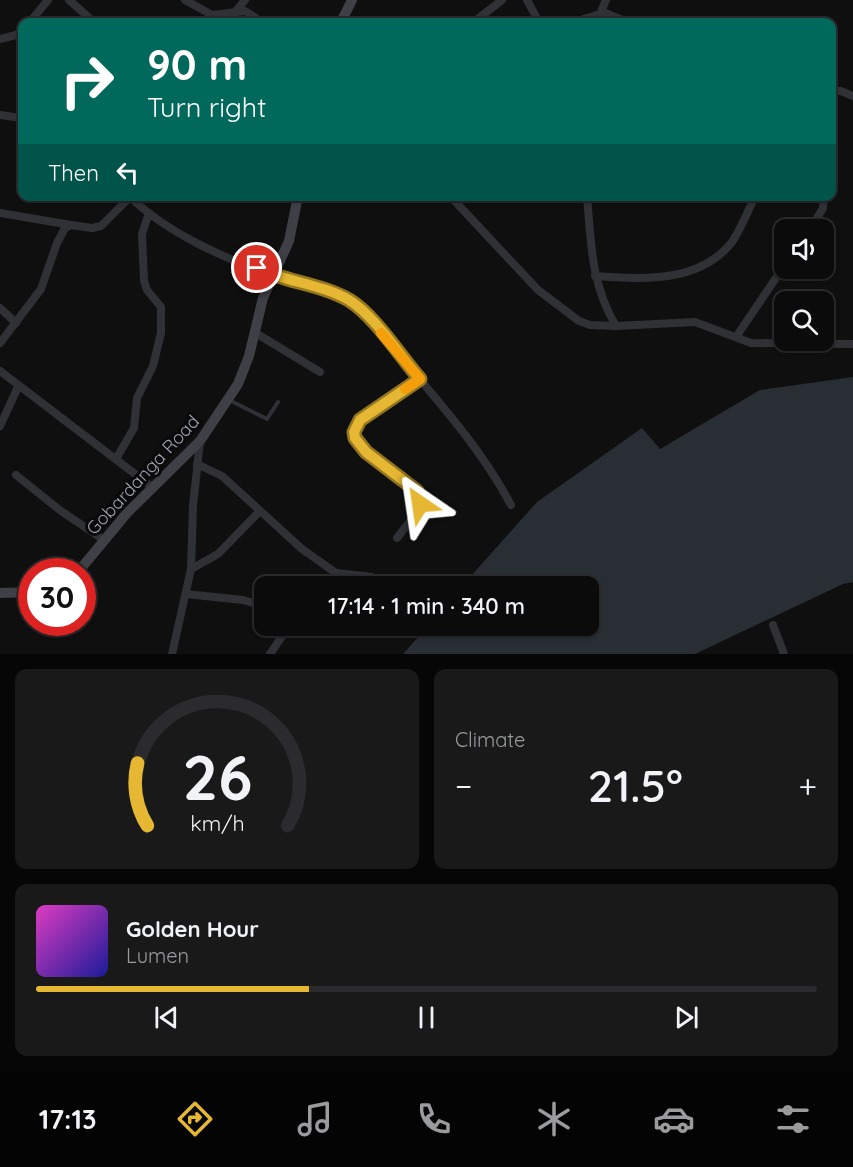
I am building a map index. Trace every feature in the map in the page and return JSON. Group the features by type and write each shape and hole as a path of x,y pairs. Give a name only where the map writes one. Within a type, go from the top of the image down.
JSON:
{"main road":[{"path":"343,18 349,1"},
{"name":"Gobardanga Road","path":"89,558 152,487 186,458 201,441 228,399 244,370 272,276 289,241 297,201"},
{"path":"0,593 18,592"}],"street":[{"path":"33,18 48,0"},
{"path":"69,0 89,18"},
{"path":"185,0 207,14 220,15 245,11 256,18"},
{"path":"236,11 245,0"},
{"path":"479,18 502,0"},
{"path":"527,0 537,18"},
{"path":"603,12 606,0"},
{"path":"586,18 603,12 617,18"},
{"path":"0,39 18,33"},
{"path":"836,91 853,96"},
{"path":"0,115 18,117"},
{"path":"0,213 92,228 101,226 126,201"},
{"path":"135,201 149,213 214,252 272,276 335,294 356,305 420,379 490,467 511,505"},
{"path":"455,201 538,290 579,321 591,325 616,326 695,322 736,337 766,344 853,345"},
{"path":"587,201 595,276 606,311 616,326"},
{"path":"595,276 658,277 701,268 721,253 733,240 752,201"},
{"path":"816,219 823,208 824,201"},
{"path":"116,459 134,428 137,398 158,354 161,333 161,307 147,290 144,280 142,234 149,213"},
{"path":"0,343 41,289 62,232 71,225"},
{"path":"736,337 775,279"},
{"path":"0,308 16,323"},
{"path":"254,332 320,372"},
{"path":"0,371 152,487"},
{"path":"397,538 418,511 420,499 417,491 366,452 355,438 354,432 360,420 420,379"},
{"path":"0,426 18,387"},
{"path":"172,654 192,569 193,506 201,441"},
{"path":"197,464 222,476 302,549 336,573 363,576"},
{"path":"16,475 61,511 104,540"},
{"path":"192,569 219,554 260,511"},
{"path":"186,594 254,602"},
{"path":"773,625 784,654"},
{"path":"270,654 282,636"}],"lane":[{"path":"228,399 267,419 278,402"}],"shaded area":[{"path":"853,377 853,582 843,584 695,654 403,654 419,636 599,636 599,576 471,576 537,502 642,428 660,449 760,390"}],"slow traffic":[{"path":"381,333 420,379 405,389"}],"route":[{"path":"257,268 272,276 335,294 356,305 420,379 360,420 354,432 355,438 366,452 417,491 420,504"}]}
